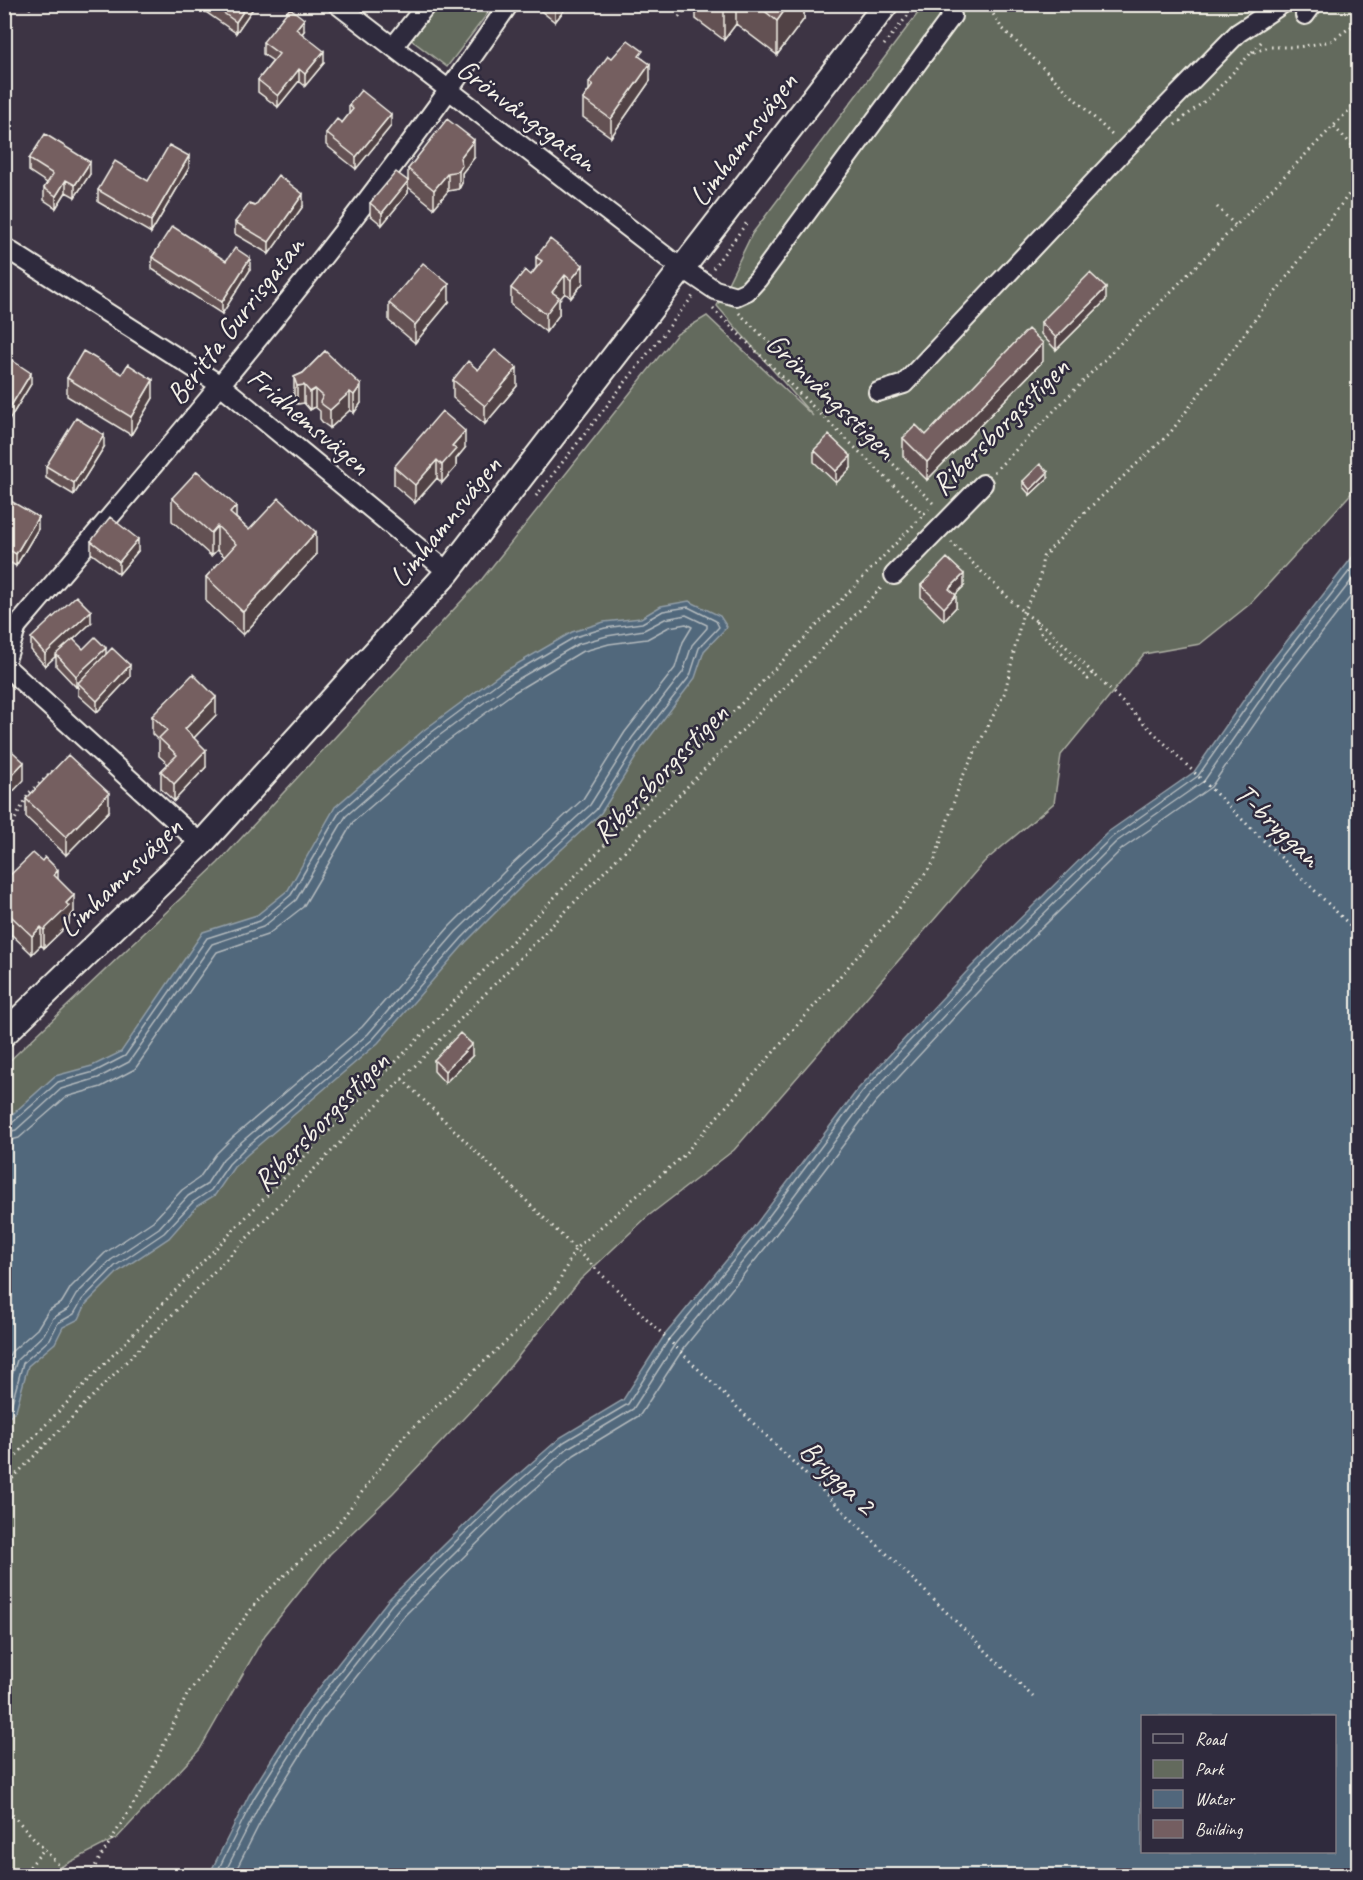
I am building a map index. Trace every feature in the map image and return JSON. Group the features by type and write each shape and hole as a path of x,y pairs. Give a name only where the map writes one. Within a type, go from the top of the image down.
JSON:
{"main road":[{"name":"Limhamnsvägen","path":"4,1034 201,844 448,572 684,269 886,4"}],"street":[{"name":"Grönvångsgatan","path":"337,4 449,93 684,269 726,295"},
{"path":"393,47 427,4"},
{"name":"Beritta Gurrisgatan","path":"5,666 11,622 222,386 449,93 509,4"},
{"path":"878,392 904,384 1125,148 1238,33 1282,4"},
{"path":"726,295 736,296 747,291 758,279 952,16"},
{"name":"Fridhemsvägen","path":"4,247 222,386 448,572"},
{"name":"Ribersborgsstigen","path":"894,575 983,484"},
{"path":"5,666 201,844"}],"path":[{"path":"679,17 689,4"},
{"path":"987,4 1001,27 1125,148"},
{"path":"1147,126 1170,127 1182,122 1212,95 1251,53 1269,47 1299,47 1331,41 1359,22"},
{"name":"Ribersborgsstigen","path":"983,484 1359,101"},
{"path":"1334,127 1359,151"},
{"path":"89,1875 142,1790 187,1695 259,1599 335,1528 404,1436 515,1333 557,1286 575,1249 682,1157 897,911 934,862 961,780 1005,692 1023,612 1039,582 1043,557 1086,511 1170,433 1359,182"},
{"path":"1217,207 1236,226"},
{"name":"Grönvångsstigen","path":"726,295 737,311 943,524"},
{"name":"Grönvångsstigen","path":"712,308 923,515 943,524"},
{"path":"4,1468 929,509"},
{"path":"943,524 1023,612 1035,620 1041,633 1088,679 1092,673"},
{"name":"Ribersborgsstigen","path":"4,1487 894,575"},
{"name":"T-bryggan","path":"1035,620 1359,933"},
{"path":"4,840 29,793 54,770"},
{"name":"Brygga 2","path":"402,1079 1033,1697"},
{"path":"4,1806 69,1875"},
{"path":"22,1875 45,1848"}],"green space":[{"path":"436,5 494,5 447,67 410,39"},
{"path":"924,5 1358,5 1358,486 1250,604 1200,644 1144,654 1061,755 1054,803 984,862 734,1150 647,1217 580,1280 496,1384 393,1493 330,1554 265,1635 200,1749 117,1838 45,1875 5,1876 5,1065 218,863 482,579 677,334 707,316 813,416 717,306 752,234"}],"water":[{"path":"1358,550 1358,1875 209,1875 249,1795 305,1706 388,1600 496,1494 561,1437 623,1400 664,1336 753,1228 858,1089 971,967 1108,832 1194,772 1265,669"},
{"path":"689,601 720,616 727,627 704,651 695,678 643,746 601,813 523,885 466,942 378,1043 234,1167 215,1195 197,1206 169,1238 119,1271 86,1304 79,1319 63,1327 55,1343 28,1366 16,1410 5,1421 5,1121 55,1076 92,1066 121,1052 203,932 257,915 288,890 335,807 424,730 500,674 572,632 604,622 641,618 661,606"}],"building":[{"path":"211,4 248,4 236,22"},
{"path":"548,4 559,4 555,10"},
{"path":"756,4 789,4 777,21"},
{"path":"290,8 304,19 296,29 324,51 305,74 299,69 278,96 258,80 279,54 263,42"},
{"path":"4,24 9,26 4,34"},
{"path":"628,40 643,51 639,56 650,64 611,119 583,99 593,85 589,82 608,56 612,58"},
{"path":"361,90 391,114 356,157 326,133 337,119 342,123 353,109 349,105"},
{"path":"447,119 474,140 460,158 462,166 459,171 448,173 434,190 408,169"},
{"path":"45,134 90,162 75,185 66,180 56,196 44,188 53,174 29,159"},
{"path":"169,145 189,156 151,221 98,190 115,161 148,181"},
{"path":"396,172 408,181 382,213 370,203"},
{"path":"278,175 303,194 269,242 235,222 249,204 255,206"},
{"path":"172,226 226,261 235,248 250,258 222,302 152,257"},
{"path":"550,239 583,265 571,280 565,275 552,292 559,297 546,314 511,288 525,270 531,275 542,261 536,257"},
{"path":"423,263 449,284 415,325 389,303"},
{"path":"1090,273 1106,288 1056,338 1041,322"},
{"path":"1028,329 1043,343 927,462 903,438 916,425 926,435"},
{"path":"495,350 517,368 485,406 453,380 468,361 478,370"},
{"path":"83,351 122,374 128,364 153,380 131,417 67,378"},
{"path":"325,351 361,385 354,395 350,392 330,410 320,402 323,396 315,389 310,392 304,385 297,386 294,377 303,373"},
{"path":"10,359 31,373 9,409 4,406 4,368"},
{"path":"442,411 465,431 452,446 456,449 442,465 437,460 415,485 394,467"},
{"path":"76,418 104,435 74,483 46,466"},
{"path":"829,435 851,456 836,471 814,450"},
{"path":"1040,464 1048,472 1030,490 1023,481"},
{"path":"197,471 236,506 230,513 249,530 279,498 316,532 243,612 206,577 236,544 217,526 211,533 172,498"},
{"path":"4,497 38,517 16,554 4,547"},
{"path":"110,517 138,539 119,562 91,541"},
{"path":"947,558 964,574 949,589 956,595 944,608 921,585"},
{"path":"76,596 91,611 45,654 31,638"},
{"path":"95,637 106,648 76,676 56,654 73,639 83,649"},
{"path":"112,648 130,665 97,701 78,683"},
{"path":"193,674 216,697 185,729 206,750 174,784 161,771 177,755 159,738 167,730 152,716"},
{"path":"4,744 24,762 4,783"},
{"path":"68,755 109,793 66,837 26,799"},
{"path":"33,853 42,861 45,857 58,870 54,875 74,895 66,903 69,906 44,930 41,927 32,936 11,916 8,920 4,917 4,881"},
{"path":"460,1033 472,1044 445,1071 434,1060"}]}
